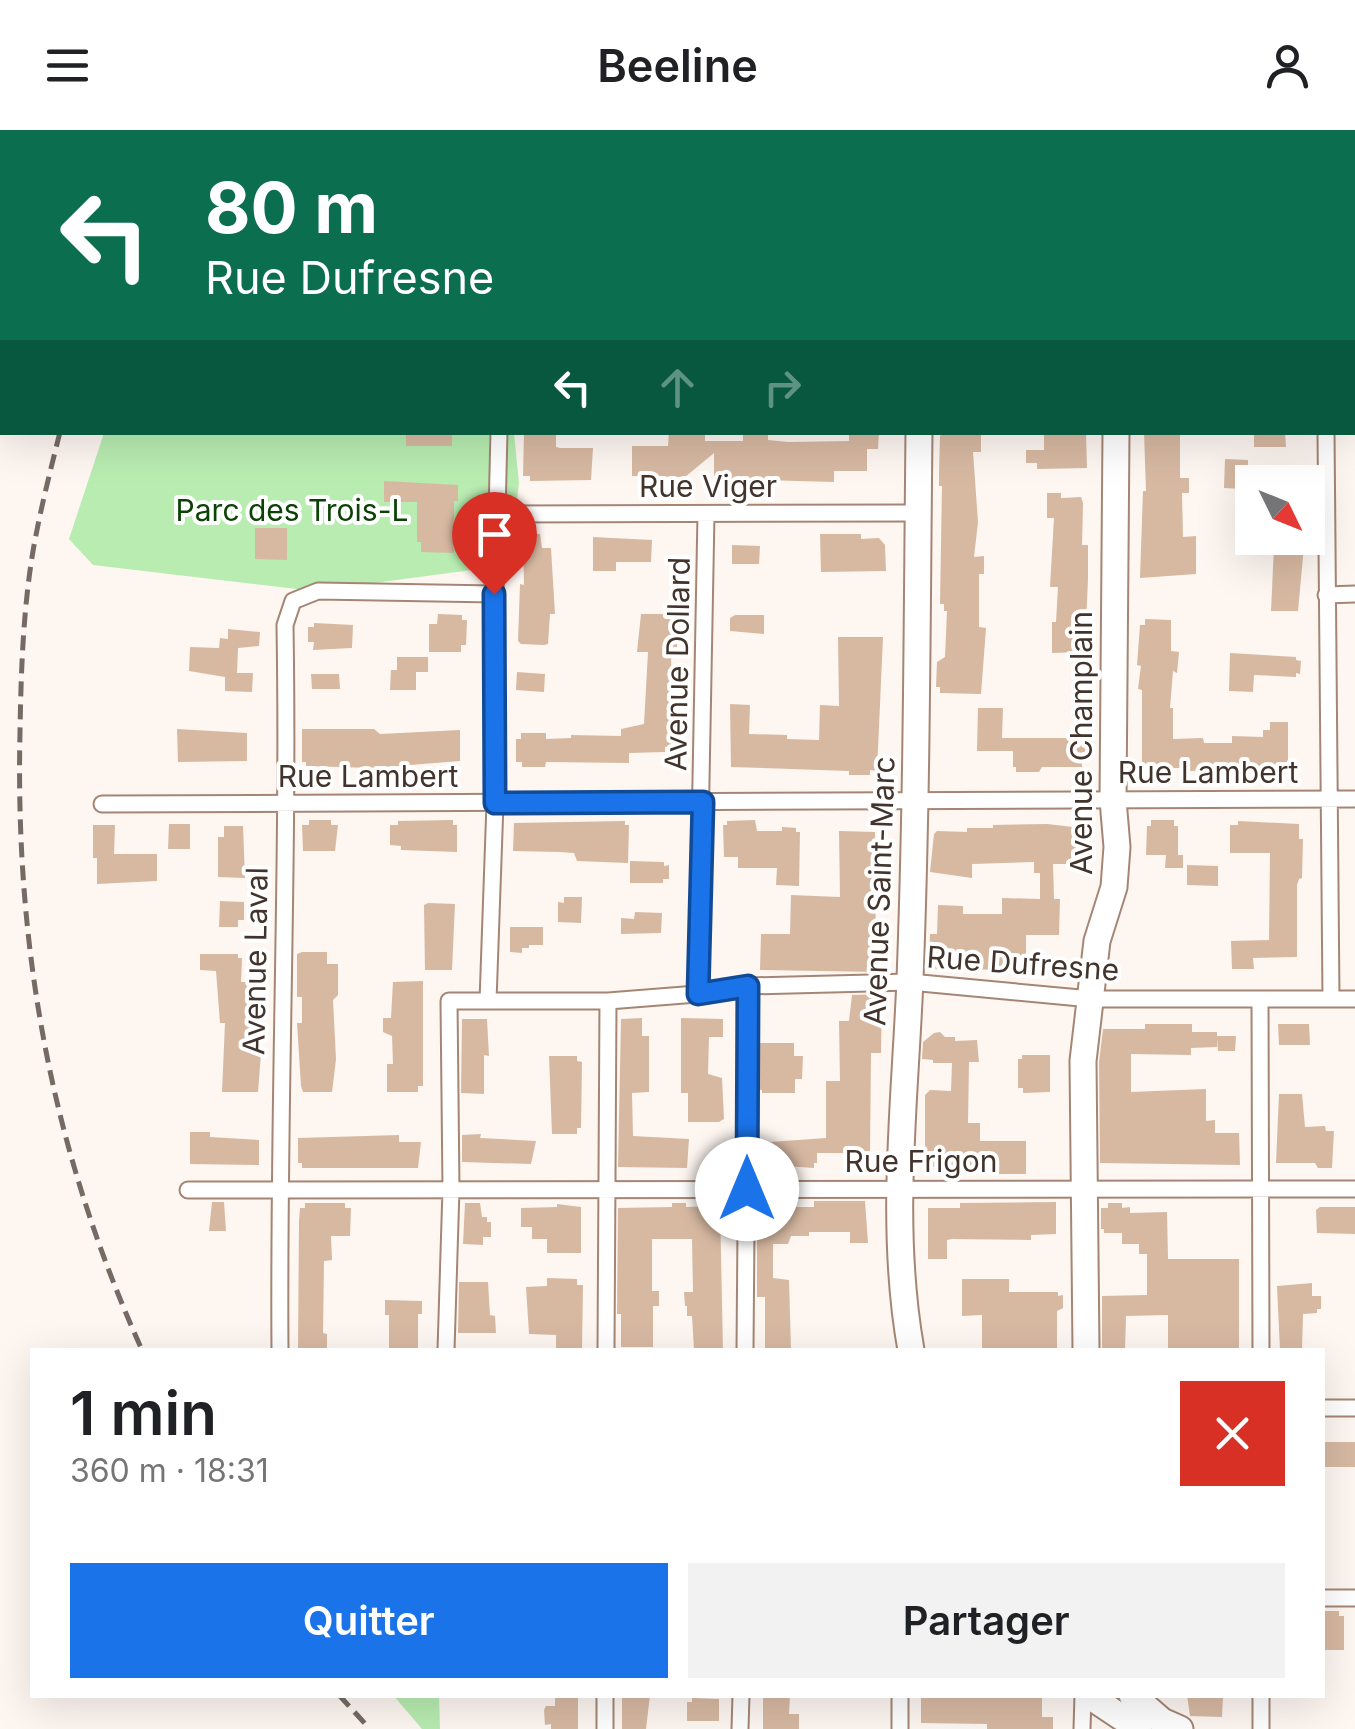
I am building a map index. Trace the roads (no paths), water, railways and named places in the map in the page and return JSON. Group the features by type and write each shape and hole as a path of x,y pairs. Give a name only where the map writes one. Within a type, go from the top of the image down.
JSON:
{"main road":[{"name":"Avenue Saint-Marc","path":"911,1348 903,1304 898,1189 916,801 919,435"},
{"name":"Avenue Champlain","path":"1086,1348 1083,1062 1097,941 1114,886 1117,847 1113,800 1116,435"},
{"path":"1090,1698 1139,1729"},
{"path":"1135,1698 1162,1721 1180,1729"}],"street":[{"path":"488,1001 495,803 494,594 499,435"},
{"path":"1326,435 1332,999"},
{"name":"Rue Viger","path":"498,514 918,514"},
{"name":"Avenue Dollard","path":"698,994 706,514"},
{"name":"Avenue Laval","path":"280,1348 284,626 293,601 318,591 494,594"},
{"path":"1326,595 1355,594"},
{"name":"Rue Lambert","path":"102,804 1355,799"},
{"name":"Rue Dufresne","path":"451,1189 448,1001 608,1001 748,986 910,982 1092,999 1355,998"},
{"path":"745,1348 748,986"},
{"path":"1260,999 1261,1348"},
{"path":"606,1348 608,1001"},
{"path":"446,1348 451,1189"},
{"name":"Rue Frigon","path":"188,1190 1355,1189"},
{"path":"1325,1408 1355,1408"},
{"path":"1325,1598 1355,1598"},
{"path":"605,1698 605,1729"},
{"path":"740,1729 741,1698"},
{"path":"900,1698 900,1729"},
{"path":"1082,1729 1085,1698"},
{"path":"1261,1698 1261,1729"}],"railway":[{"path":"59,435 36,536 25,619 20,732 24,893 45,1048 63,1124 84,1200 141,1348"},
{"path":"342,1698 370,1729"}],"park label":[{"name":"Parc des Trois-L","path":"292,510"}]}
